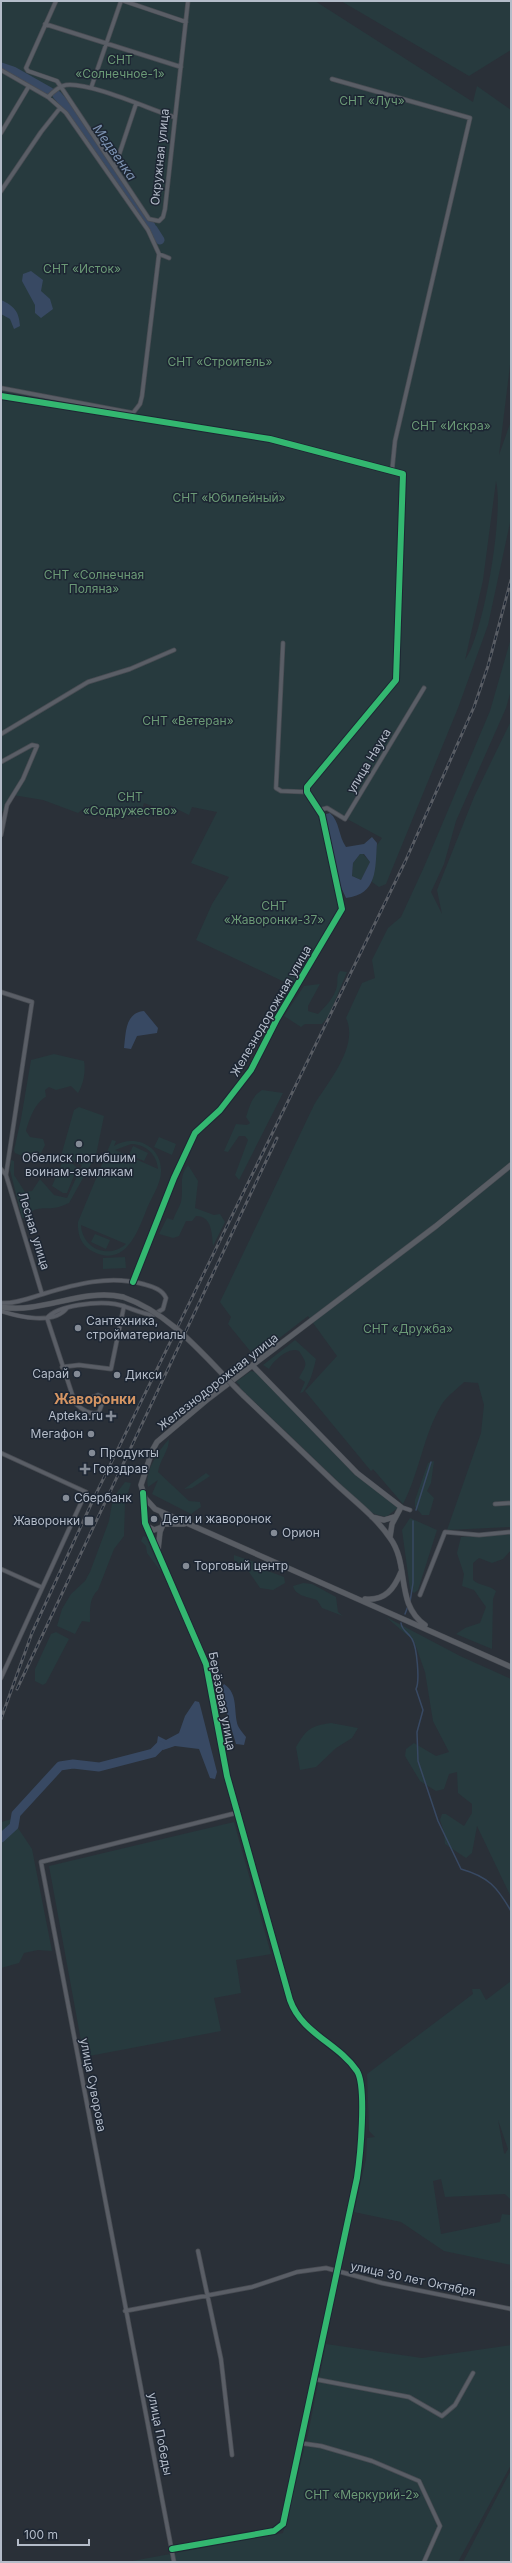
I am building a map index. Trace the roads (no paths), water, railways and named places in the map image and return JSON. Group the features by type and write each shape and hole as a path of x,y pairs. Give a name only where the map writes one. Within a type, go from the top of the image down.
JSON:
{"street":[{"name":"Окружная улица","path":"56,1 26,68 28,71 57,81 149,219 159,221 163,217 165,209 188,1"},
{"path":"91,88 121,1"},
{"path":"124,1 186,22"},
{"path":"45,24 181,67"},
{"path":"1,70 48,97 66,113 148,230 159,254 142,396 140,404 133,412 1,388"},
{"path":"332,79 470,118 395,442 392,471"},
{"path":"48,97 60,86 70,85 91,88 174,117"},
{"path":"1,133 29,86"},
{"path":"114,167 136,104"},
{"path":"1,192 41,132 60,108"},
{"path":"159,254 170,258"},
{"path":"1,396 270,439 403,474 396,680 361,719 337,753 310,781 307,792"},
{"path":"283,643 276,788 282,791 307,792"},
{"path":"1,734 88,682 130,669 174,650"},
{"name":"улица Наука","path":"320,810 327,808 345,819 424,688"},
{"path":"1,762 32,744 36,745 37,749 23,779 7,805 1,835"},
{"path":"307,792 320,810"},
{"name":"Железнодорожная улица","path":"133,1282 174,1178 195,1134 220,1110 251,1070 277,1019 327,938 342,909 320,810"},
{"name":"Лесная улица","path":"1,992 32,1002 6,1174 42,1294"},
{"name":"Железнодорожная улица","path":"145,1516 142,1477 157,1442 197,1408 430,1231 511,1165"},
{"name":"Лесная улица","path":"1,1169 6,1174"},
{"path":"1,1303 22,1301 42,1294 98,1281 133,1282 160,1291 166,1298 166,1303 161,1312 153,1315 124,1306 101,1303 58,1310 47,1318 1,1311"},
{"path":"1,1307 26,1308 89,1295 123,1297 143,1305 165,1319 371,1516 390,1538 398,1552 409,1607 418,1620 435,1633"},
{"path":"62,1366 79,1365 109,1370 111,1369 124,1306"},
{"path":"47,1318 76,1404 96,1414 99,1412 104,1398 98,1395 76,1404"},
{"path":"252,1365 357,1473 401,1508 410,1510"},
{"path":"1,1453 86,1492 3,1670 1,1678"},
{"path":"143,1493 164,1516 158,1553"},
{"path":"495,1504 511,1504"},
{"path":"390,1538 391,1526 394,1518 401,1508"},
{"path":"193,1525 174,1522 154,1530 146,1526 145,1516 148,1512 158,1510 193,1525 511,1667"},
{"path":"371,1516 384,1520 394,1518"},
{"name":"Берёзовая улица","path":"146,1526 206,1664 219,1740 236,1813 294,2010 302,2023 349,2062 359,2076 360,2155 337,2273 314,2379 303,2444 283,2524 279,2529 172,2549"},
{"path":"420,1595 445,1532 479,1535 511,1532"},
{"path":"1,1569 41,1587"},
{"path":"359,1599 373,1600 386,1596 396,1583 402,1570"},
{"name":"улица Суворова","path":"125,2311 41,1862 236,1813"},
{"path":"198,2251 220,2360 232,2455"},
{"name":"улица 30 лет Октября","path":"125,2311 260,2285 297,2272 326,2268 337,2273 511,2309"},
{"name":"улица Победы","path":"125,2311 174,2562"},
{"path":"314,2379 408,2397 442,2416 455,2405 473,2373"},
{"path":"303,2444 321,2446 377,2462 419,2481 440,2526 424,2562"}],"water":[{"path":"31,271 43,280 41,291 50,299 53,309 41,318 35,313 35,305 22,281 23,274"},
{"path":"1,300 9,304 15,310 20,326 14,329 10,319 1,314"},
{"path":"330,813 336,820 346,847 364,844 372,837 377,843 373,879 364,891 356,896 346,898 340,885 325,817 326,814","holes":["360,854 364,854 370,862 361,880 352,876 353,863"]},
{"path":"144,1011 158,1028 157,1033 137,1036 131,1049 124,1048 126,1030 130,1019 133,1015"},
{"path":"224,1684 229,1688 234,1698 238,1726 246,1737 244,1745 236,1744 220,1691"},
{"path":"195,1701 199,1702 200,1705 217,1772 215,1779 210,1778 199,1749 175,1746 163,1750 157,1743 158,1736 166,1740 179,1733 185,1716"}],"waterway":[{"name":"Медвенка","path":"1,67 13,71 50,92"},
{"name":"Медвенка","path":"57,95 70,110 151,226"},
{"name":"Медвенка","path":"153,229 160,240"},
{"path":"416,1510 431,1462"},
{"path":"410,1602 413,1583 413,1521"},
{"path":"405,1614 408,1606"},
{"path":"401,1623 414,1643 417,1656 418,1672 416,1689 423,1710 417,1732 418,1761 438,1821 461,1869 471,1872 485,1879 491,1884 501,1895 511,1911"},
{"path":"1,1838 14,1826 16,1814 60,1766 73,1764 99,1767 153,1753 160,1746"}],"railway":[{"path":"1,1719 32,1633 93,1500 405,862 474,707 488,666 511,580"},
{"path":"17,1689 277,1138"}],"place":[{"name":"Обелиск погибшим воинам-землякам","path":"79,1144"},
{"name":"Сантехника, стройматериалы","path":"78,1328"},
{"name":"Сарай","path":"77,1374"},
{"name":"Дикси","path":"117,1375"},
{"name":"Apteka.ru","path":"111,1416"},
{"name":"Мегафон","path":"91,1434"},
{"name":"Продукты","path":"92,1453"},
{"name":"Горздрав","path":"85,1469"},
{"name":"Сбербанк","path":"66,1498"},
{"name":"Дети и жаворонок","path":"154,1519"},
{"name":"Жаворонки","path":"89,1521"},
{"name":"Орион","path":"274,1533"},
{"name":"Торговый центр","path":"186,1566"}],"district":[{"name":"Жаворонки","path":"95,1399"}],"park label":[{"name":"СНТ «Солнечное-1»","path":"120,67"},
{"name":"СНТ «Луч»","path":"372,101"},
{"name":"СНТ «Исток»","path":"82,269"},
{"name":"СНТ «Строитель»","path":"220,362"},
{"name":"СНТ «Искра»","path":"451,426"},
{"name":"СНТ «Юбилейный»","path":"229,498"},
{"name":"СНТ «Солнечная Поляна»","path":"94,582"},
{"name":"СНТ «Ветеран»","path":"188,721"},
{"name":"СНТ «Содружество»","path":"130,804"},
{"name":"СНТ «Жаворонки-37»","path":"274,913"},
{"name":"СНТ «Дружба»","path":"408,1329"},
{"name":"СНТ «Меркурий-2»","path":"362,2495"}]}
